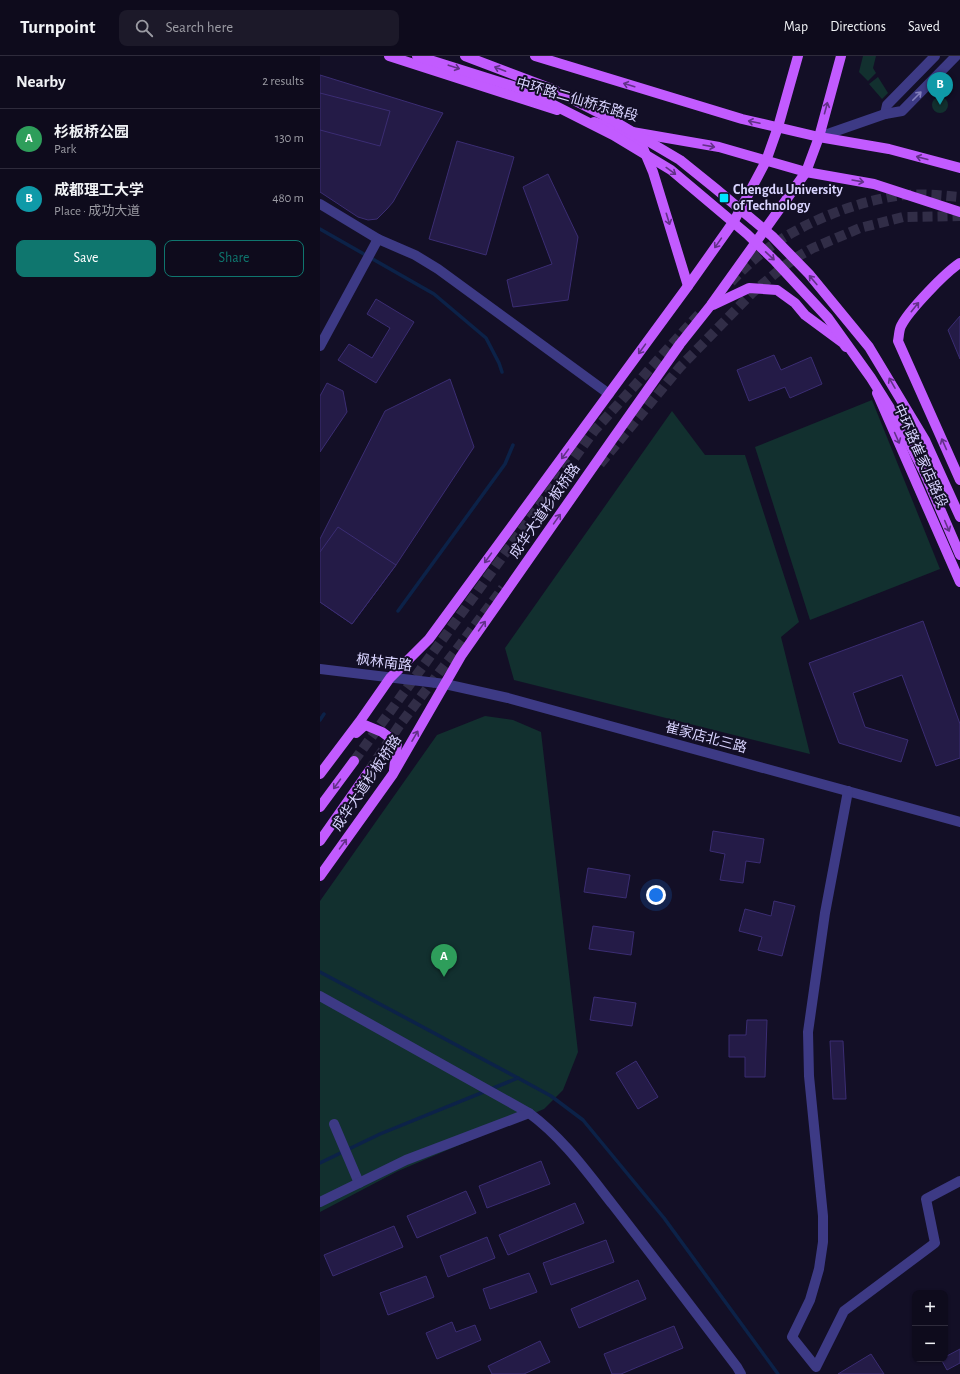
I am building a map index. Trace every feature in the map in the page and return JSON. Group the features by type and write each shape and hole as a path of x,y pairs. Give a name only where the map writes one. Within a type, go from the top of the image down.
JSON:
{"main road":[{"name":"中环路二仙桥东路段","path":"389,56 616,129 719,147 806,172 874,184 960,212"},
{"path":"417,56 522,89 613,135 671,170 747,234 775,261 828,318 871,378 898,421 925,474 960,556"},
{"path":"465,56 552,89 609,118 680,160 772,236 809,274 869,347 925,440 960,518"},
{"name":"中环路二仙桥东路段","path":"535,56 742,119 819,137 889,149 960,168"},
{"name":"成华大道杉板桥路","path":"320,774 390,678 429,639 734,221 766,161 778,127 798,56"},
{"name":"成华大道杉板桥路","path":"320,876 393,774 444,684 466,649 680,344 712,305 806,172 819,137 841,56"},
{"path":"616,129 643,148 653,172 688,286"},
{"name":"中环路崔家店路段","path":"960,263 946,274 917,304 900,326 898,341 960,480"},
{"name":"中环路崔家店路段","path":"712,305 749,288 777,290 843,343 861,365 875,388 960,582"},
{"path":"345,741 365,726 382,732 397,743 393,774"},
{"path":"320,807 354,761"},
{"path":"320,841 369,770"}],"street":[{"path":"885,114 886,105 935,56"},
{"path":"819,137 885,114 902,111 956,56"},
{"path":"320,204 378,239 415,255 438,268 609,394"},
{"path":"320,346 378,239"},
{"name":"枫林南路","path":"320,669 444,684"},
{"name":"崔家店北三路","path":"444,684 508,698 960,822"},
{"path":"848,791 825,913 808,1032 810,1076 821,1190 823,1242 819,1269 810,1300 792,1337 816,1367 844,1311 936,1243 926,1199 960,1181"},
{"path":"320,996 529,1112 546,1125 581,1165 647,1248 738,1367 741,1374"},
{"path":"320,1202 406,1160 529,1112"},
{"path":"334,1124 359,1183"}],"green space":[{"path":"863,56 876,56 873,68 876,73 868,81 859,72"},
{"path":"878,77 888,93 882,99 869,84"},
{"path":"937,97 943,97 948,102 946,111 943,113 937,113 932,108 932,102"},
{"path":"872,400 940,569 810,620 755,447"},
{"path":"672,411 705,455 745,455 799,622 781,637 810,754 514,680 505,648"},
{"path":"485,716 513,720 541,732 578,1052 563,1090 544,1109 398,1171 320,1212 320,901 437,735"}],"building":[{"path":"320,75 443,113 393,202 377,219 368,220 358,217 320,192"},
{"path":"320,93 390,111 380,146 320,130"},
{"path":"457,141 514,157 486,255 429,239"},
{"path":"548,174 578,237 568,300 513,307 507,280 552,264 523,187"},
{"path":"376,299 414,322 376,383 338,360 349,344 372,358 390,328 367,314"},
{"path":"960,316 960,359 948,330"},
{"path":"774,355 781,370 811,357 822,384 790,398 785,387 749,401 737,370"},
{"path":"450,379 474,447 396,565 352,624 320,602 320,539 385,411"},
{"path":"327,383 343,391 347,412 320,452 320,396"},
{"path":"338,527 396,565 352,624 320,602 320,552"},
{"path":"923,621 960,724 960,758 936,766 902,675 853,693 865,727 908,740 901,762 839,743 809,663"},
{"path":"713,831 764,839 760,863 746,861 743,883 720,880 725,854 710,851"},
{"path":"588,868 630,875 626,898 584,892"},
{"path":"774,901 795,906 782,956 758,950 762,937 739,931 745,909 771,916"},
{"path":"593,926 634,932 631,955 589,949"},
{"path":"594,997 636,1003 632,1026 590,1020"},
{"path":"747,1020 767,1020 765,1077 745,1077 745,1057 729,1057 729,1035 746,1035"},
{"path":"830,1041 843,1041 846,1099 833,1099"},
{"path":"636,1061 658,1097 638,1109 616,1073"},
{"path":"541,1161 550,1184 487,1208 479,1186"},
{"path":"466,1191 476,1213 417,1238 407,1216"},
{"path":"575,1203 584,1223 508,1255 499,1235"},
{"path":"394,1226 403,1247 333,1276 324,1255"},
{"path":"487,1237 495,1258 448,1277 440,1256"},
{"path":"606,1240 614,1262 551,1285 543,1263"},
{"path":"529,1273 537,1292 490,1309 483,1289"},
{"path":"426,1276 434,1297 388,1315 380,1293"},
{"path":"638,1280 646,1299 579,1328 571,1309"},
{"path":"452,1322 456,1332 475,1325 481,1340 437,1359 426,1333"},
{"path":"674,1326 683,1348 621,1374 612,1374 604,1354"},
{"path":"540,1341 550,1362 524,1374 492,1374 488,1366"},
{"path":"960,1349 960,1363 947,1370 943,1362 948,1362 948,1355"},
{"path":"871,1354 884,1374 838,1374"}],"waterway":[{"path":"320,229 434,294 486,338 502,372"},
{"path":"398,611 505,464 513,445"},
{"path":"320,720 324,714"},
{"path":"320,972 551,1096 583,1120 664,1218 778,1374"},
{"path":"320,1163 380,1134 518,1078"}],"tunnel":[{"path":"731,282 753,260 777,242 804,226 850,207 904,195 920,194 960,197"},
{"path":"600,464 680,367 752,293 797,257 813,248 860,228 903,217 960,216"},
{"path":"354,761 594,431 700,313"},
{"path":"369,771 399,726 503,588"}],"place":[{"name":"成都理工大学","path":"940,105"},
{"name":"Chengdu University of Technology","path":"724,198"},
{"name":"杉板桥公园","path":"444,977"}]}
